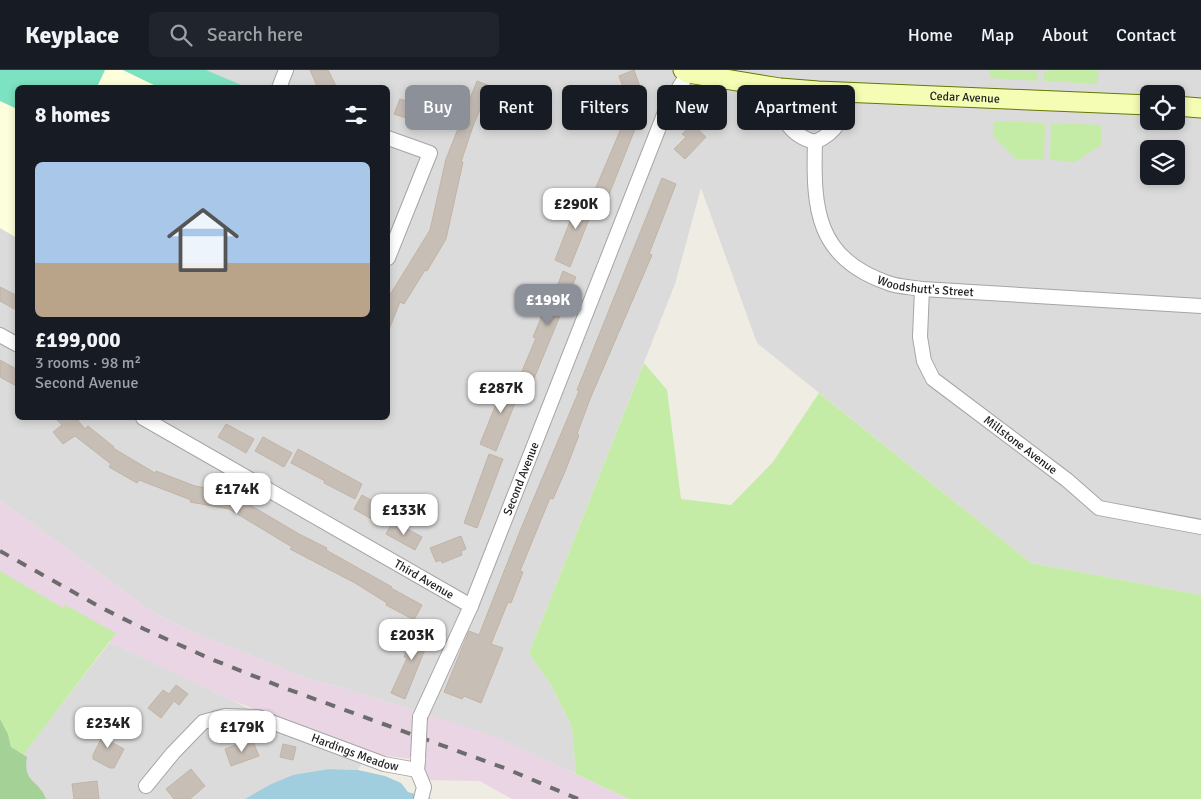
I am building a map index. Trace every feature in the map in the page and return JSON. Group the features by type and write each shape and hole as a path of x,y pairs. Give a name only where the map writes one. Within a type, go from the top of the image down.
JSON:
{"main road":[{"name":"Cedar Avenue","path":"687,71 764,85"},
{"name":"Cedar Avenue","path":"855,93 1140,105"},
{"path":"1185,107 1201,108"}],"street":[{"path":"281,85 286,70"},
{"name":"Second Avenue","path":"418,764 420,717 471,606 667,106 687,71"},
{"path":"792,130 801,138 815,142 826,138 833,130"},
{"path":"390,139 430,153 390,253"},
{"name":"Woodshutt's Street","path":"815,142 814,186 819,214 832,244 858,271 889,284 922,289 1201,306"},
{"name":"Millstone Avenue","path":"922,289 920,337 924,361 933,378 1067,480 1099,508 1201,527"},
{"path":"0,335 15,343"},
{"name":"Third Avenue","path":"161,422 471,606"},
{"name":"Hardings Meadow","path":"146,786 173,753 203,722 225,716 258,718 384,764 418,764"},
{"path":"418,764 423,793"}],"shaded area":[{"path":"0,70 1201,70 1201,595 1031,563 757,343 701,188 675,284 529,653 551,685 572,727 576,774 495,737 337,686 309,679 186,629 154,613 0,500"},
{"path":"0,70 123,70 156,85 15,85 15,237 0,228"},
{"path":"0,500 154,613 186,629 309,679 337,686 496,737 629,799 512,799 480,781 426,780 424,761 382,755 355,747 231,700 197,684 110,642 0,585"},
{"path":"110,642 362,763 358,770 329,769 269,785 245,799 31,799 17,762"}],"green space":[{"path":"0,70 105,70 98,85 15,85 15,108 0,101"},
{"path":"123,70 206,70 241,85 154,85"},
{"path":"989,70 1038,71 1038,81 990,78"},
{"path":"1051,70 1098,70 1098,84 1044,81 1044,72"},
{"path":"994,121 1045,123 1044,159 1016,159 993,136"},
{"path":"1051,123 1102,125 1101,145 1075,162 1050,160"},
{"path":"644,363 667,390 681,499 731,505 773,462 819,393 1031,563 1201,595 1201,799 629,799 576,774 572,727 551,685 529,653"},
{"path":"0,571 63,608 65,605 116,633 23,755 11,747 8,734 0,719"},
{"path":"0,719 8,734 11,747 27,757 26,765 29,777 40,788 46,799 0,799"}],"water":[{"path":"329,769 358,770 385,776 401,783 408,792 432,799 245,799 269,785 293,775"}],"building":[{"path":"310,70 328,70 336,85 317,85"},
{"path":"634,70 639,85 622,85 619,76"},
{"path":"477,81 487,85 480,85 480,110 461,162 463,162 446,239 404,304 400,302 390,327 390,295 430,230 446,159 458,130 470,130 470,99"},
{"path":"400,99 405,101 405,118 394,114"},
{"path":"620,130 635,130 608,197 594,192"},
{"path":"686,130 698,130 706,137 685,159 674,149 686,137 682,134"},
{"path":"662,178 676,184 649,254 652,255 590,399 566,469 553,499 550,498 520,571 523,572 511,603 508,602 491,644 503,648 481,703 464,696 462,699 444,692 469,631 479,635 520,531 579,391 577,390"},
{"path":"581,193 597,199 570,267 555,260"},
{"path":"563,271 576,277 533,381 520,376 536,338 533,337 546,306 549,308"},
{"path":"0,287 15,294 15,309 0,301"},
{"path":"0,360 15,368 15,385 0,377"},
{"path":"507,377 523,383 496,451 480,444"},
{"path":"57,420 78,420 85,429 88,426 113,448 155,473 156,471 195,486 228,492 422,605 414,620 386,605 387,603 355,583 290,549 292,547 229,509 190,502 191,500 139,480 137,483 109,467 111,464 75,436 63,444 53,432 62,425"},
{"path":"226,424 254,439 246,453 218,437"},
{"path":"263,437 292,453 284,467 255,451"},
{"path":"298,449 362,484 355,499 291,463"},
{"path":"489,454 503,459 477,528 464,523"},
{"path":"362,495 392,512 384,526 354,509"},
{"path":"393,521 422,537 415,550 386,534"},
{"path":"461,536 466,549 461,551 462,555 442,563 441,560 436,562 430,548"},
{"path":"416,626 432,632 405,699 391,693 407,658 404,657"},
{"path":"176,685 188,694 179,705 174,701 161,718 148,708 163,690 169,694"},
{"path":"109,723 119,729 111,742 124,749 114,768 110,768 93,759 93,755"},
{"path":"252,739 259,756 231,766 225,749"},
{"path":"283,744 296,747 293,760 280,757"},
{"path":"191,769 205,786 190,799 174,799 166,789"},
{"path":"97,781 99,799 74,799 72,784"}],"railway":[{"path":"0,551 102,608 211,659 279,686 507,769 578,799"}]}
